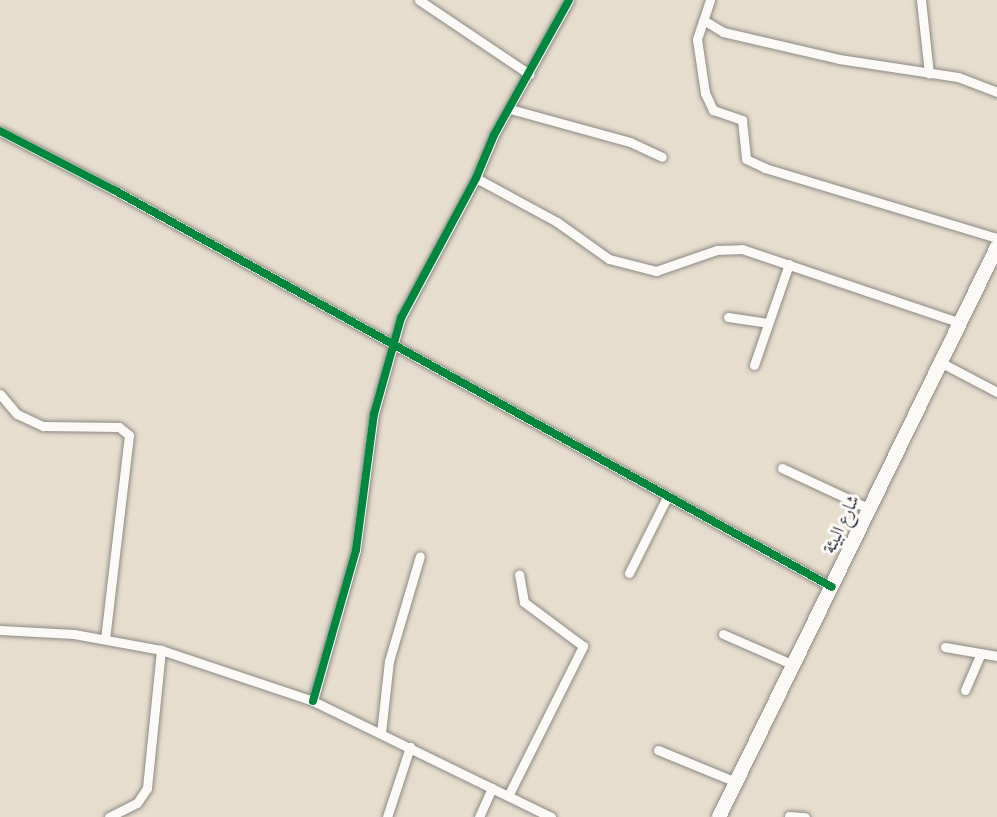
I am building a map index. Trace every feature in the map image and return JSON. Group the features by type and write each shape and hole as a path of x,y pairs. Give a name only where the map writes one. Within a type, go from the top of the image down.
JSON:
{"street":[{"path":"418,0 529,74"},
{"path":"313,702 356,550 367,447 392,343 412,294 476,178 510,109 569,0"},
{"path":"710,0 705,21 697,39 705,93 713,110 742,120 743,154 751,162 997,238"},
{"path":"921,0 929,74"},
{"path":"705,21 713,29 929,74 974,81 997,92"},
{"path":"510,109 630,142 662,157"},
{"path":"0,131 392,343 832,587"},
{"path":"476,178 557,222 609,259 656,270 735,248 789,264 961,323"},
{"name":"شارع البيئة","path":"719,817 997,247"},
{"path":"754,365 789,264"},
{"path":"728,317 768,323"},
{"path":"942,363 997,392"},
{"path":"0,394 17,414 43,426 119,427 129,435 105,638"},
{"path":"783,468 870,510"},
{"path":"629,573 667,497"},
{"path":"381,733 389,661 420,556"},
{"path":"508,796 583,646 524,602 519,574"},
{"path":"0,630 105,638 162,650 313,702 411,747 551,817"},
{"path":"723,634 794,666"},
{"path":"945,647 997,656"},
{"path":"109,817 137,803 147,788 162,650"},
{"path":"965,690 981,653"},
{"path":"387,817 411,747"},
{"path":"658,750 736,783"},
{"path":"479,817 492,788"},
{"path":"789,816 805,817"}],"cycle path":[{"path":"313,701 356,550 374,414 401,318 476,178 494,135 569,0"},
{"path":"0,131 114,190 832,587"}]}
